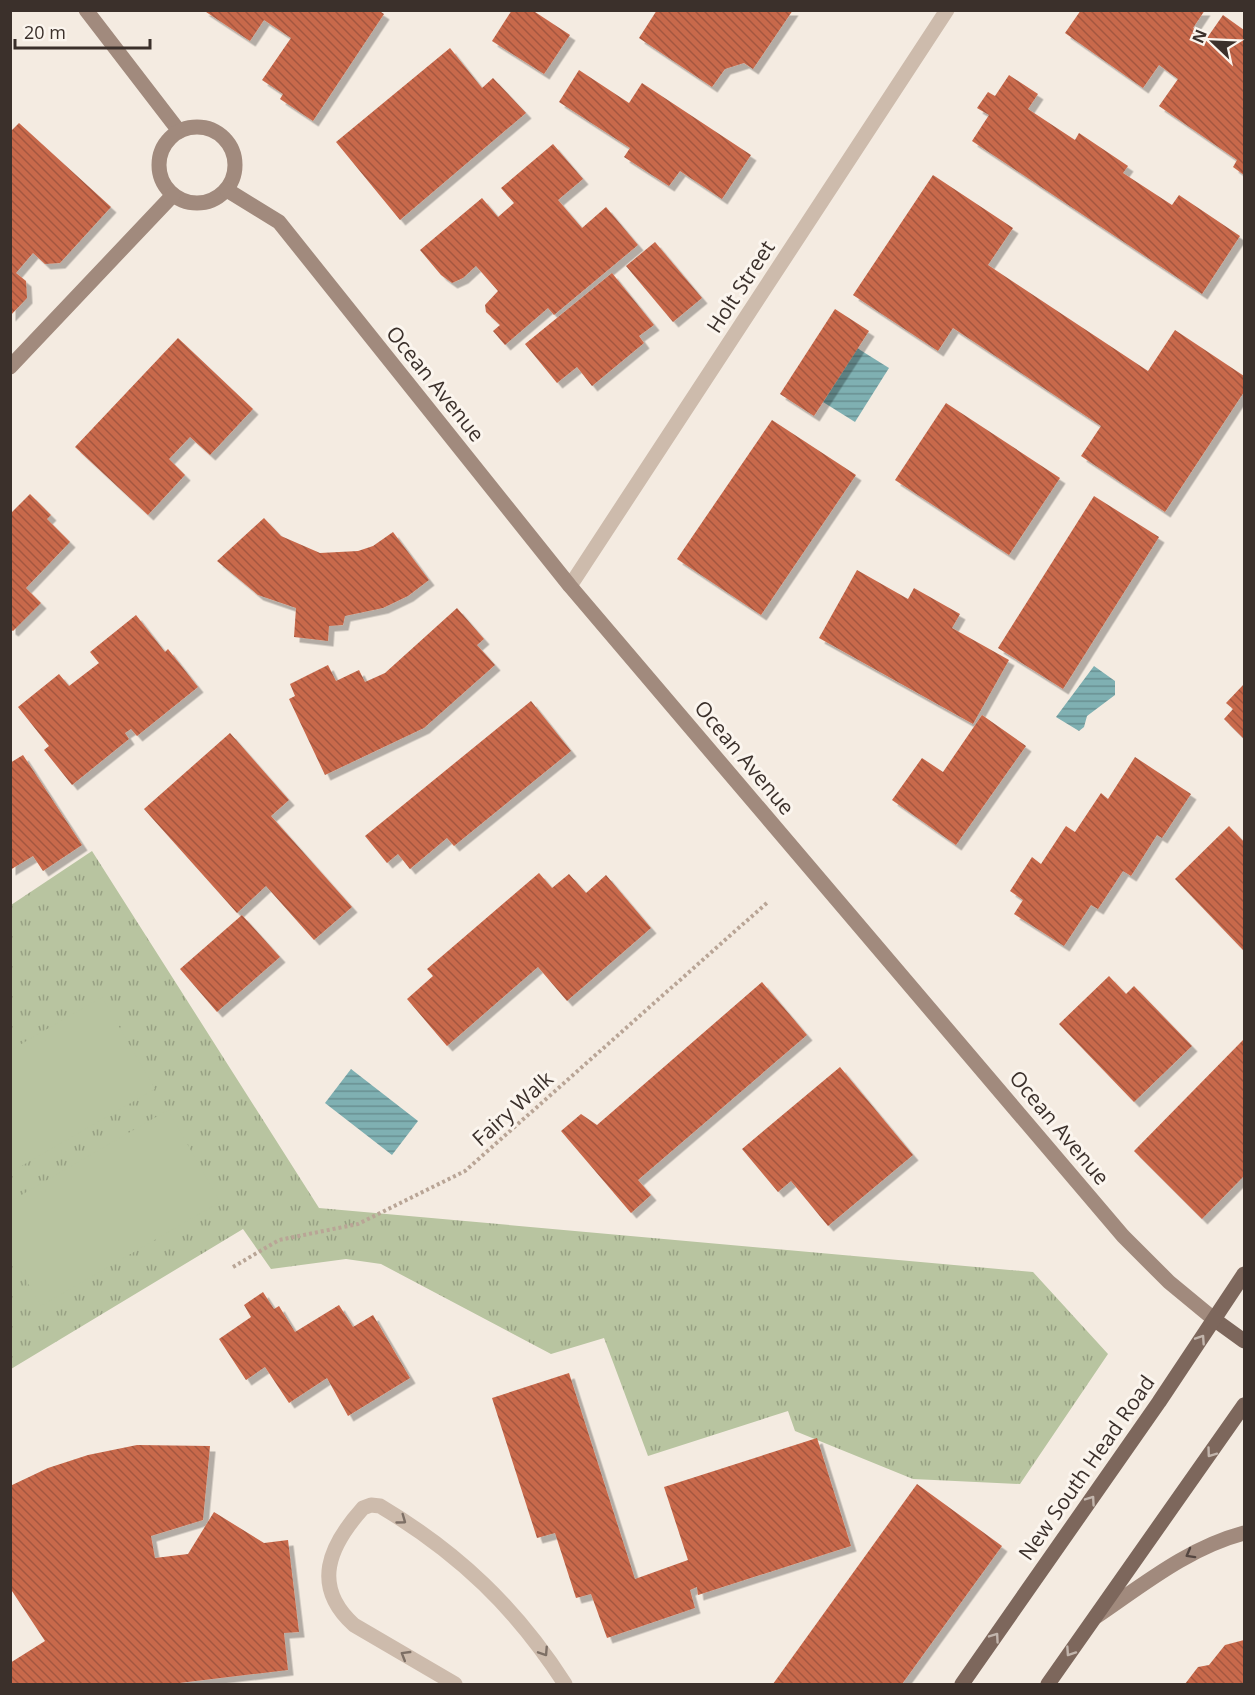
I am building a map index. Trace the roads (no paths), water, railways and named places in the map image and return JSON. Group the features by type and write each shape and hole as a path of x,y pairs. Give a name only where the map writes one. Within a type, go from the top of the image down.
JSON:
{"main road":[{"name":"New South Head Road","path":"962,1684 1245,1274"},
{"name":"Ocean Avenue","path":"1215,1320 1245,1341"},
{"path":"1048,1684 1245,1405"}],"street":[{"path":"86,10 179,131"},
{"name":"Holt Street","path":"570,586 947,10"},
{"path":"191,127 204,127 217,132 227,140 236,165 234,178 227,190 207,203 183,201 173,195 160,174 159,162 162,150 179,131 191,127"},
{"name":"Ocean Avenue","path":"227,190 279,222 570,586 1123,1236 1169,1282 1215,1320"},
{"path":"10,367 173,195"},
{"path":"455,1684 354,1625 343,1615 334,1601 327,1585 332,1554 353,1519 363,1508 371,1505 386,1510 476,1576 504,1602 537,1641 565,1684"},
{"path":"1093,1619 1164,1569 1198,1550 1245,1533"}],"water":[{"path":"857,348 889,368 855,422 823,402"},
{"path":"1094,666 1115,681 1115,695 1087,716 1084,727 1079,731 1056,717"},
{"path":"351,1069 418,1121 392,1155 325,1103"}]}
